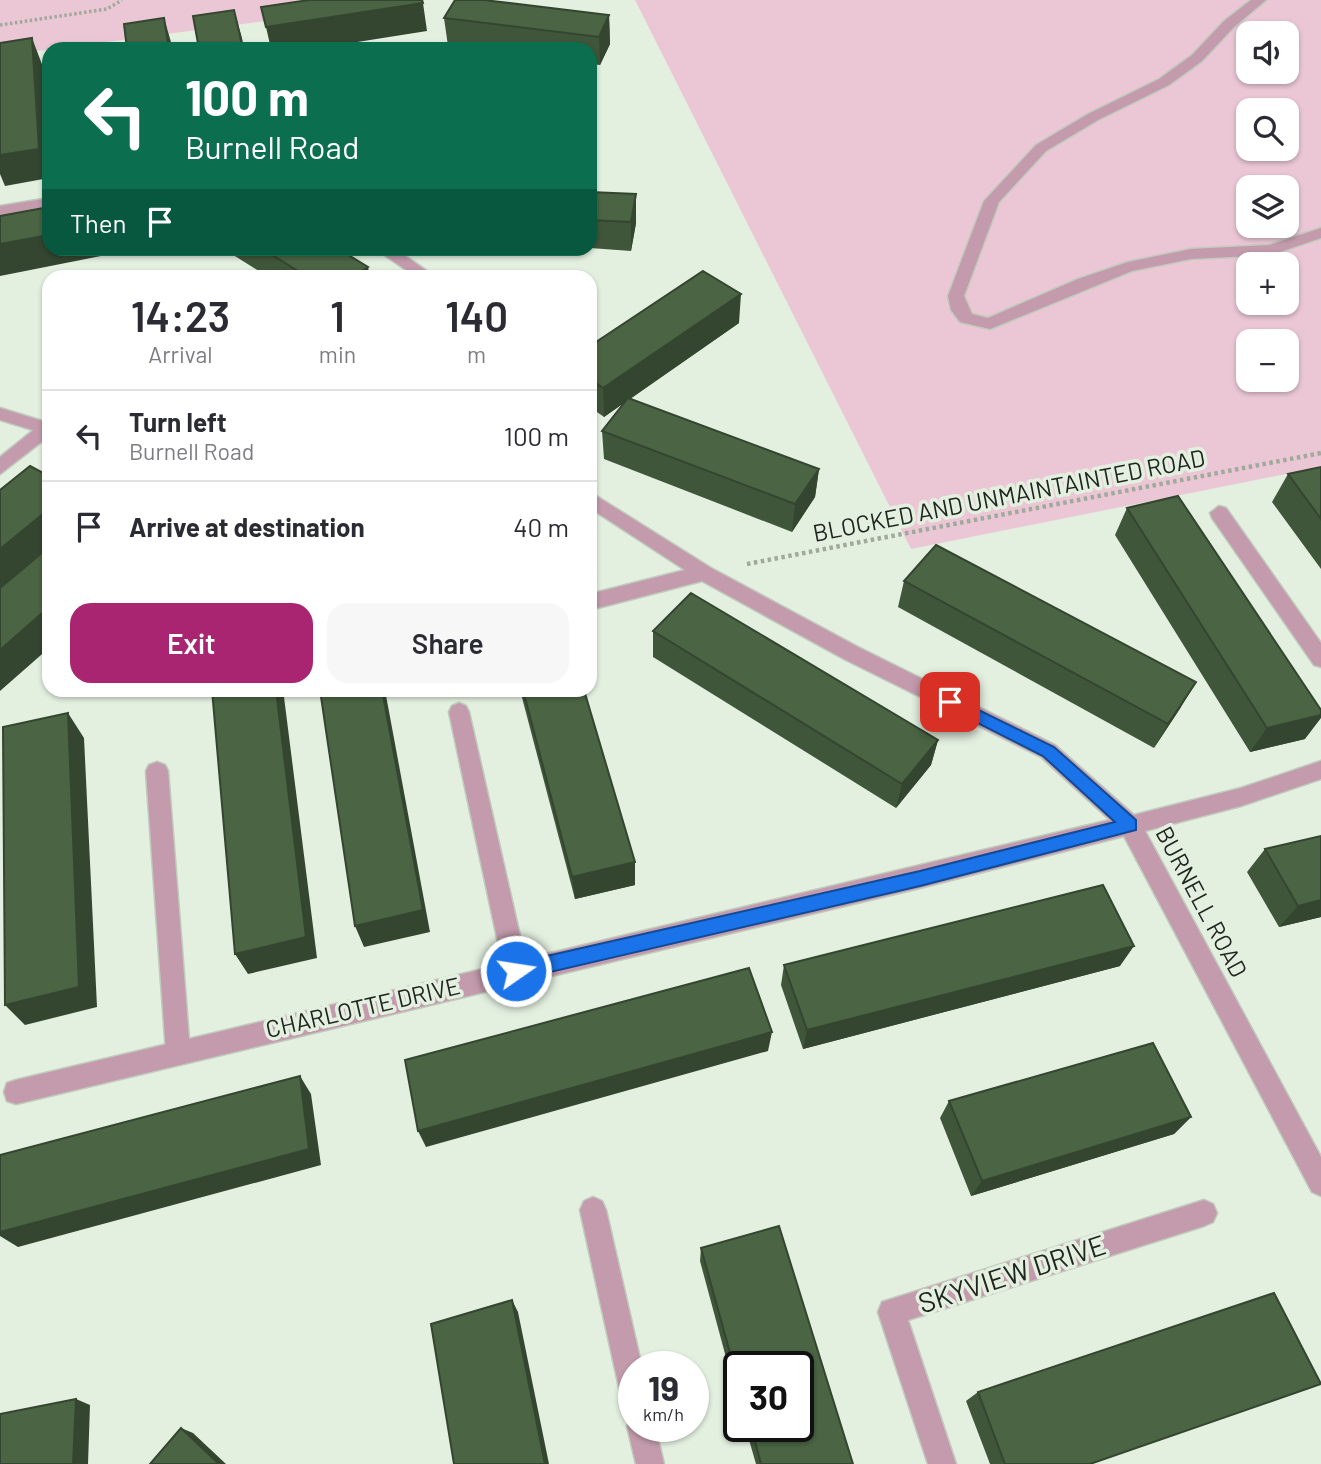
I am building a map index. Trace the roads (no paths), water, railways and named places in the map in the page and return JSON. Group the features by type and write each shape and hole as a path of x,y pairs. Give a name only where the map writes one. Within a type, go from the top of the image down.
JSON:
{"street":[{"path":"1259,0 1229,24 1197,58 1164,82 1093,117 1041,148 992,201 956,296 957,306 965,320 975,324 990,324 1084,283 1150,261 1191,254 1271,250 1321,233"},
{"path":"0,211 42,204"},
{"path":"395,256 417,270"},
{"path":"0,414 42,427"},
{"path":"0,467 42,434"},
{"name":"BURNELL ROAD","path":"597,504 704,573 851,653 1048,751 1130,825 1321,1183"},
{"path":"1219,513 1321,659"},
{"path":"597,600 704,573"},
{"path":"459,712 516,971"},
{"name":"CHARLOTTE DRIVE","path":"16,1091 516,971 920,878 1241,797 1321,770"},
{"path":"158,771 178,1052"},
{"path":"593,1210 625,1351"},
{"name":"SKYVIEW DRIVE","path":"942,1464 892,1312 1204,1213"},
{"path":"645,1442 650,1464"}]}
